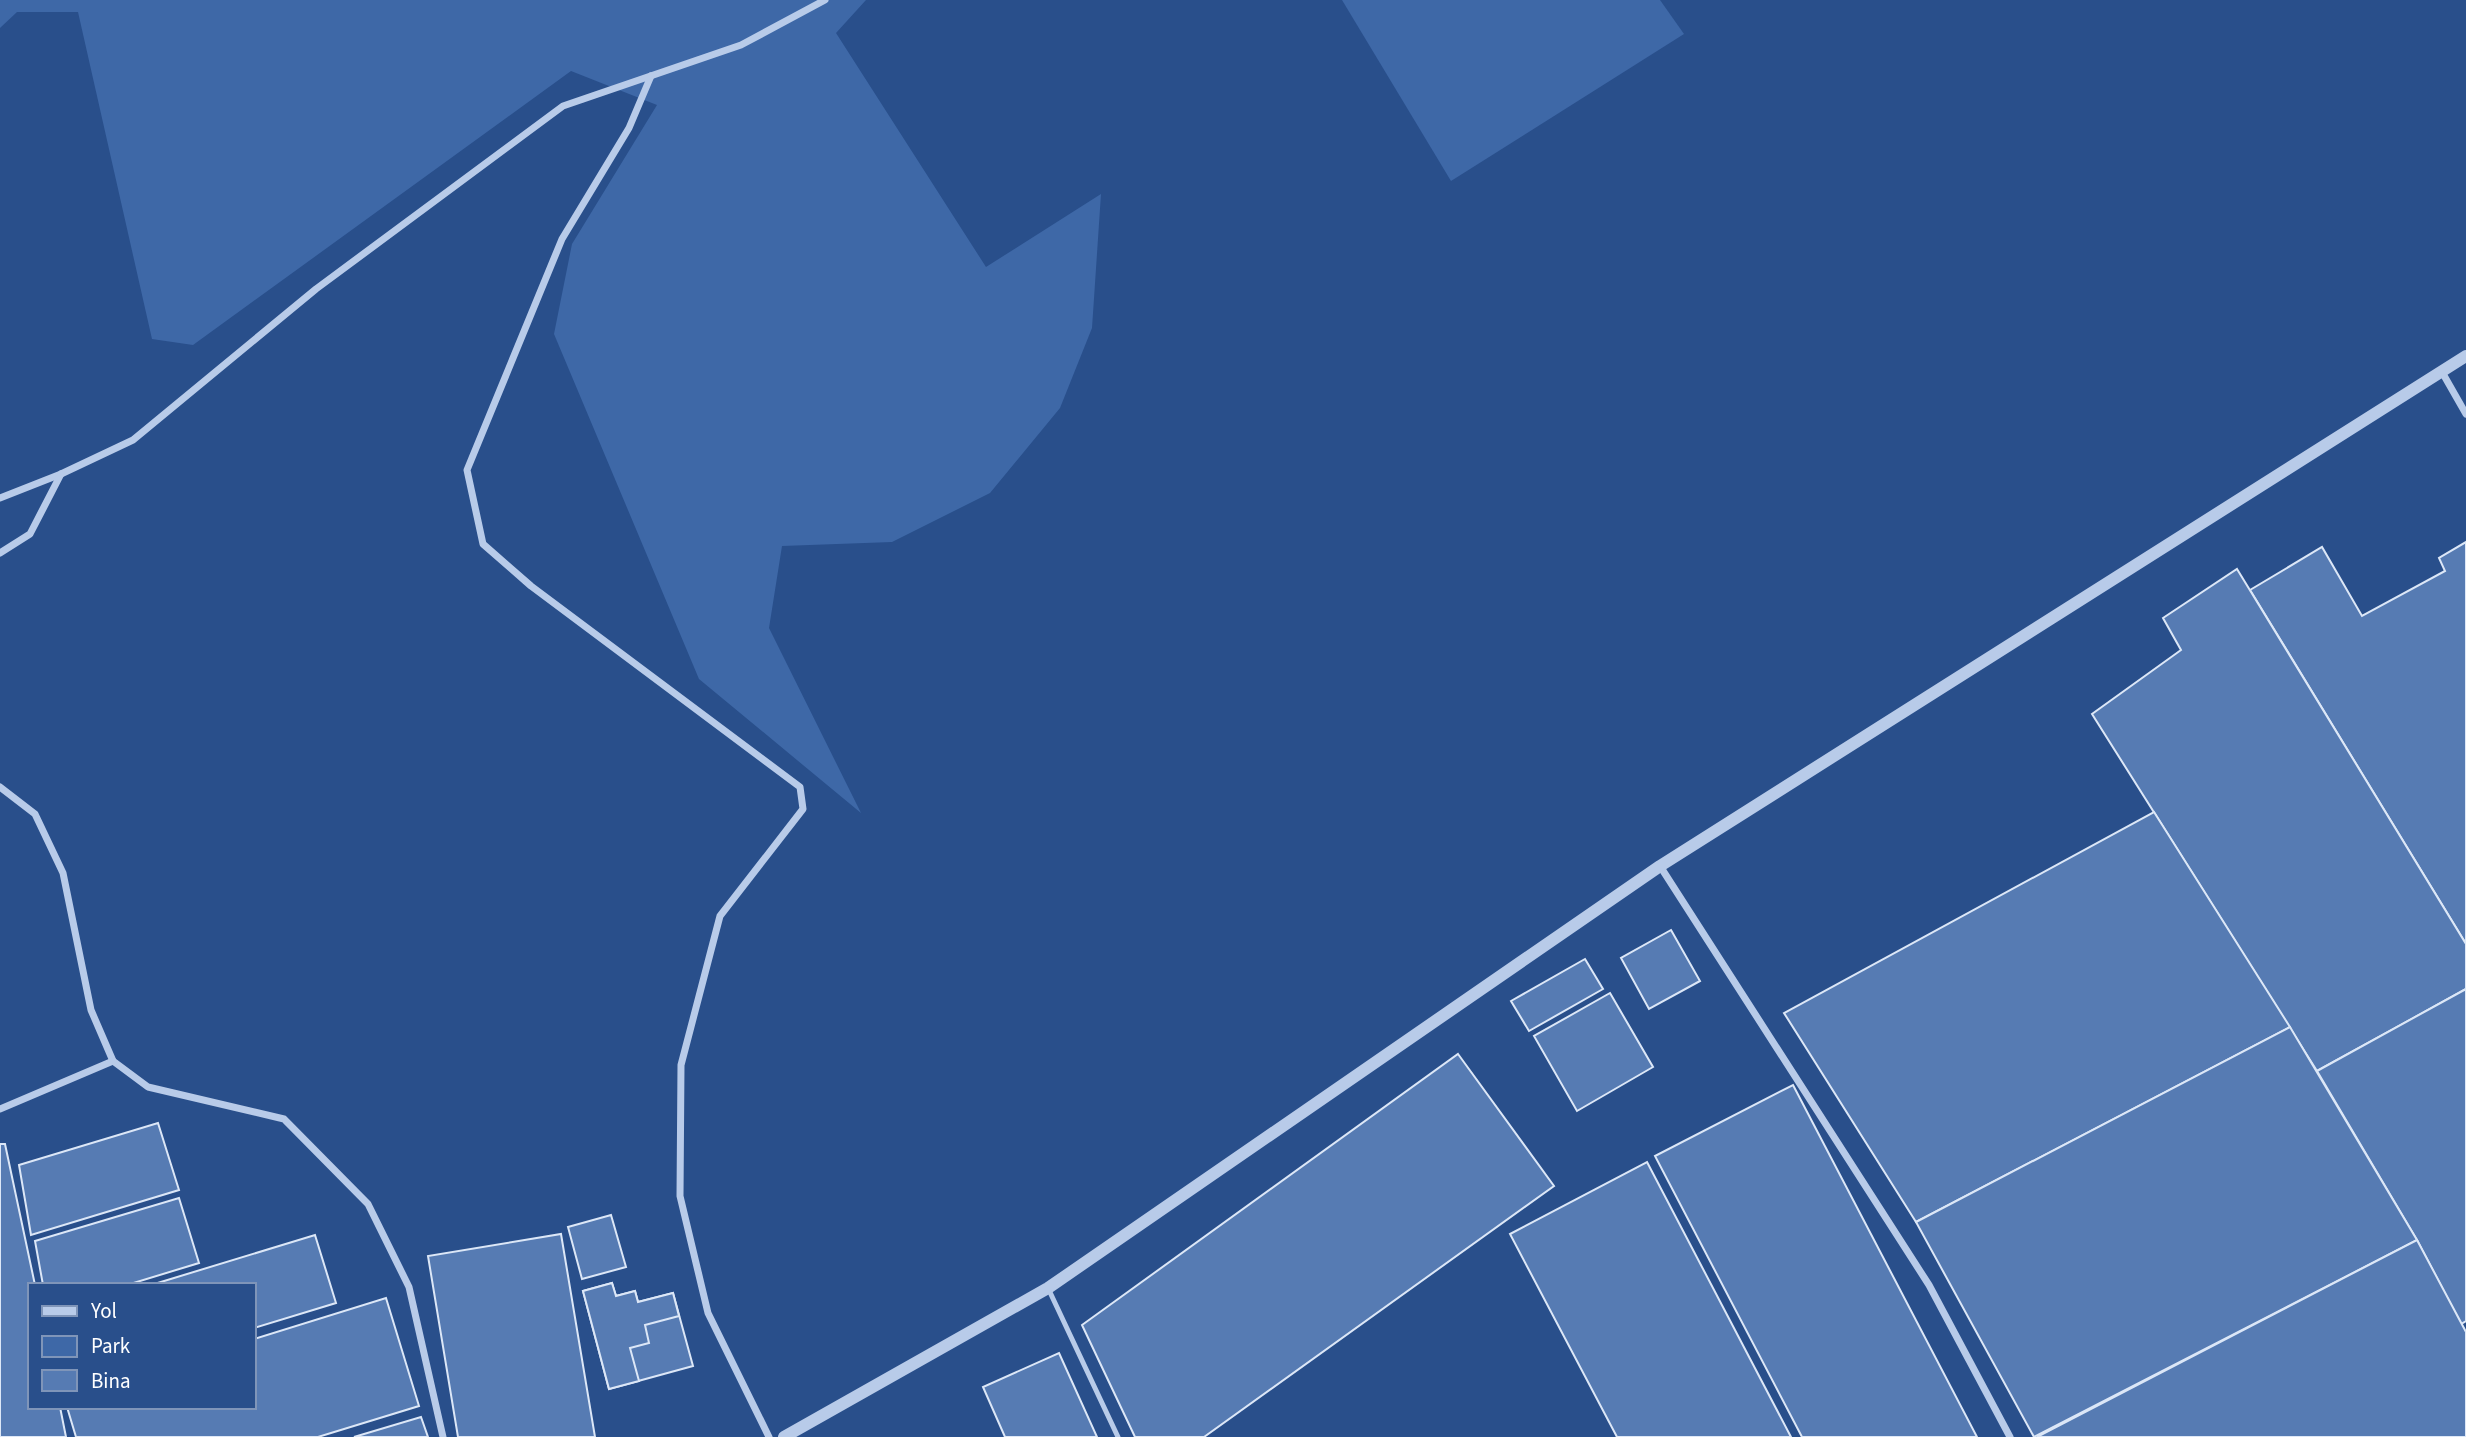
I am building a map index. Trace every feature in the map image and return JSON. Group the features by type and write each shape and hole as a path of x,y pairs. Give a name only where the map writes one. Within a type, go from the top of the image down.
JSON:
{"street":[{"path":"0,498 61,474 133,440 316,289 564,106 741,45 825,0"},
{"path":"651,76 629,128 562,239 467,470 483,544 531,586 800,787 803,809 720,916 681,1065 680,1196 686,1222 708,1313 769,1437"},
{"path":"784,1437 1048,1287 1660,866 2466,356"},
{"path":"2442,372 2466,414"},
{"path":"0,553 30,534 61,474"},
{"path":"0,788 35,814 63,873 91,1010 113,1061 148,1087 284,1119 368,1204 409,1287 443,1437"},
{"path":"1660,866 1929,1285 2010,1437"},
{"path":"0,1109 113,1061"}],"lane":[{"path":"1048,1287 1118,1437"}],"green space":[{"path":"0,0 866,0 836,33 986,267 1101,194 1092,328 1060,408 990,493 892,542 782,546 769,628 861,813 699,679 554,334 572,244 657,105 571,71 193,345 152,339 78,12 17,12 0,28"},
{"path":"1342,0 1660,0 1684,34 1451,181"}],"building":[{"path":"2466,542 2466,944 2250,590 2322,547 2362,616 2445,571 2439,558"},
{"path":"2237,569 2466,944 2466,989 2317,1071 2092,714 2181,650 2163,618"},
{"path":"2154,812 2290,1027 1916,1222 1784,1013"},
{"path":"1671,930 1700,981 1649,1009 1621,958"},
{"path":"1585,959 1603,989 1529,1031 1511,1001"},
{"path":"2466,989 2466,1321 2461,1324 2417,1240 2317,1071"},
{"path":"1610,993 1653,1067 1577,1111 1534,1036"},
{"path":"2290,1027 2417,1240 2034,1437 1916,1222"},
{"path":"1458,1054 1554,1186 1204,1437 1135,1437 1082,1325"},
{"path":"1793,1085 1977,1437 1802,1437 1655,1156"},
{"path":"158,1123 179,1190 31,1235 19,1165"},
{"path":"0,1144 5,1144 35,1283 28,1283 28,1409 60,1409 66,1437 0,1437"},
{"path":"1647,1162 1791,1437 1617,1437 1510,1234"},
{"path":"179,1198 199,1263 134,1283 43,1283 35,1241"},
{"path":"611,1215 626,1267 582,1279 568,1227"},
{"path":"561,1234 595,1437 458,1437 428,1256"},
{"path":"315,1235 336,1303 256,1327 256,1283 158,1283"},
{"path":"2417,1240 2466,1332 2466,1437 2037,1437"},
{"path":"612,1283 616,1296 635,1291 638,1302 673,1293 693,1366 609,1389 583,1291"},
{"path":"612,1283 616,1296 635,1291 638,1302 673,1293 679,1316 645,1325 649,1343 630,1348 639,1381 609,1389 583,1291"},
{"path":"386,1298 419,1406 318,1437 76,1437 68,1409 256,1409 256,1338"},
{"path":"1059,1353 1097,1437 1005,1437 983,1387"},
{"path":"421,1417 428,1437 354,1437"}]}
